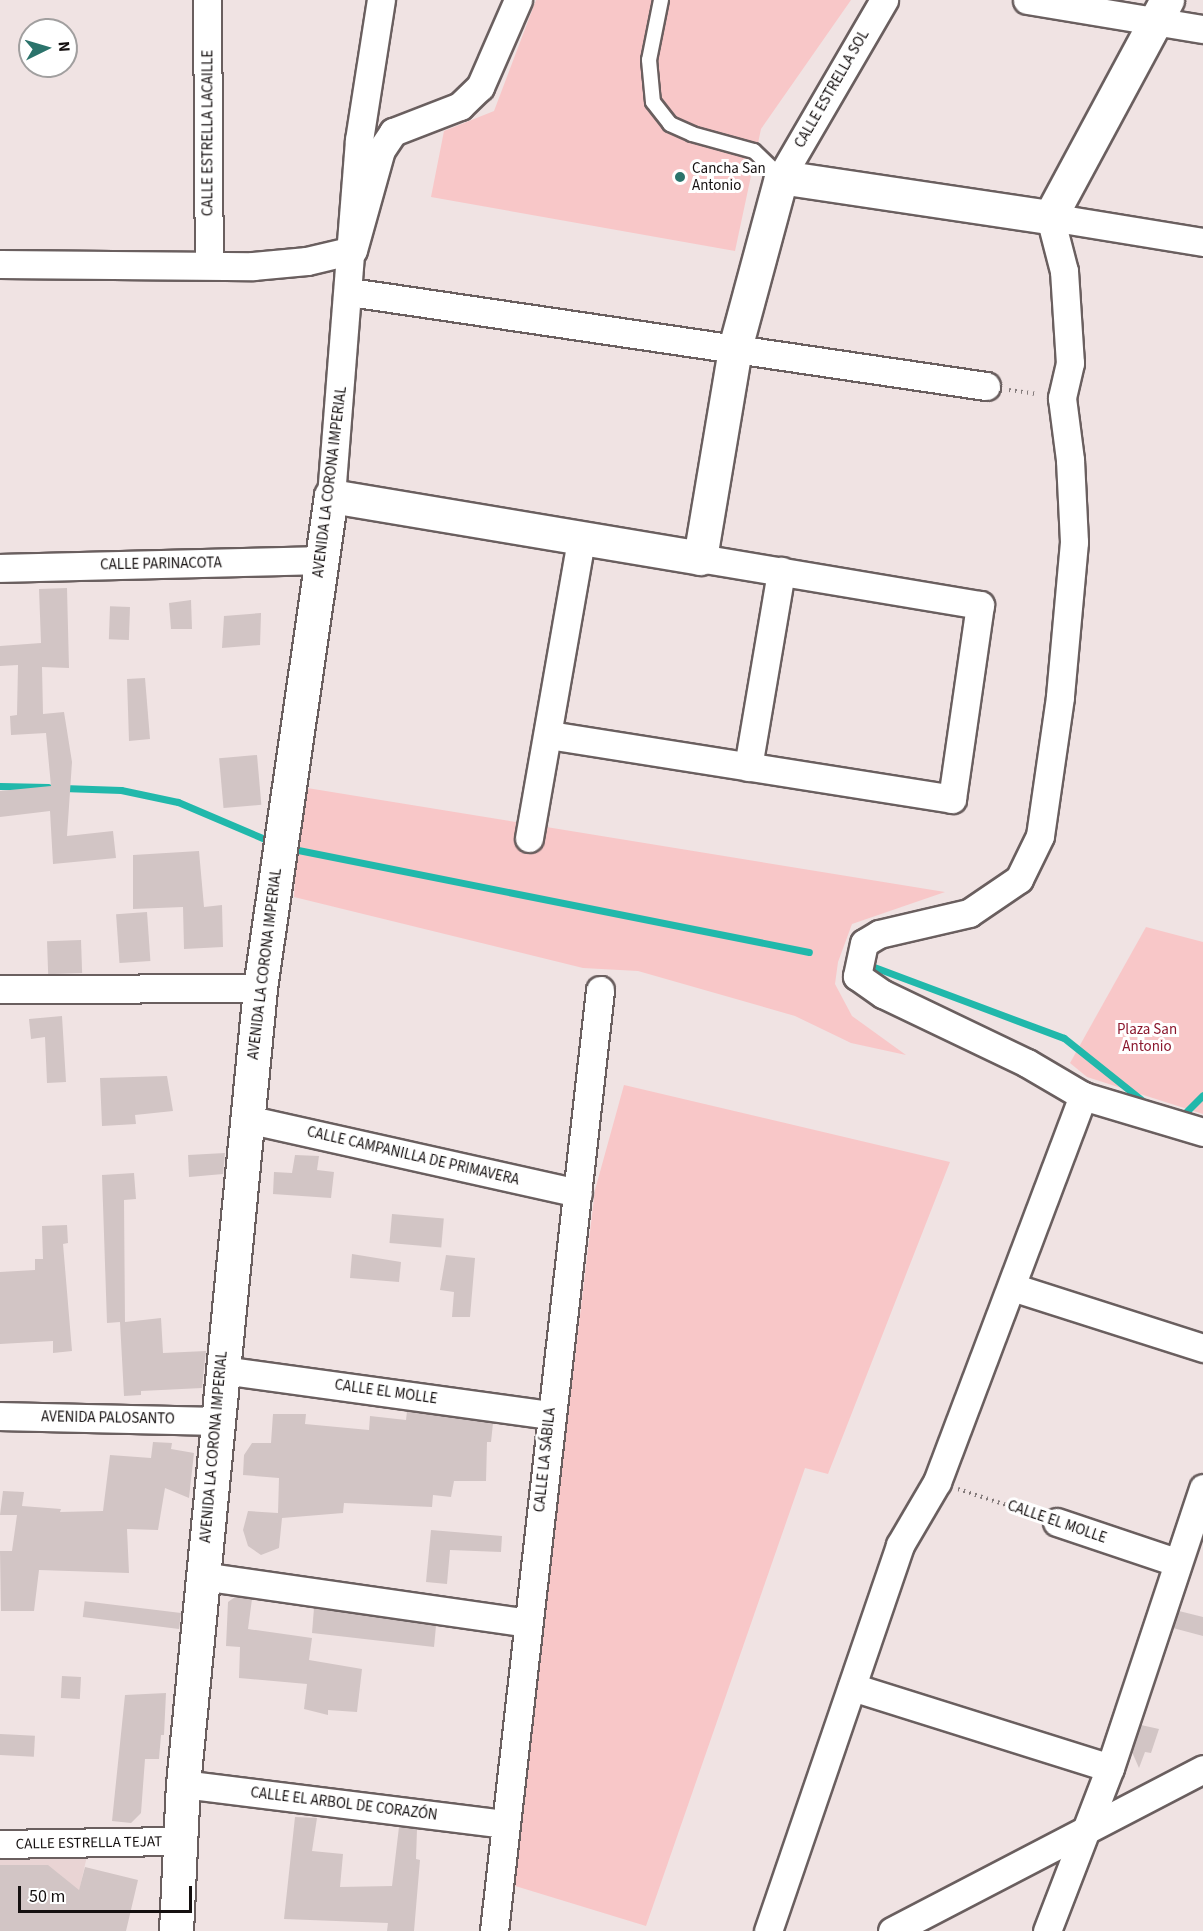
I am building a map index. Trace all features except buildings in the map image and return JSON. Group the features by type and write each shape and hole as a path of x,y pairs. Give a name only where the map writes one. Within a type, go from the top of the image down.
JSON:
{"street":[{"name":"CALLE ESTRELLA LACAILLE","path":"207,0 209,265"},
{"name":"AVENIDA LA CORONA IMPERIAL","path":"176,1931 177,1841 216,1421 260,988 331,496 350,292 359,140 381,0"},
{"path":"0,264 209,265 307,261 353,250 381,150 393,132 460,106 480,87 518,0"},
{"name":"CALLE ESTRELLA SOL","path":"781,177 884,0"},
{"path":"1027,0 1162,10 1203,29"},
{"path":"1162,10 1050,217 1064,271 1070,363 1062,398 1070,460 1072,584 1060,697 1040,836 1019,879 969,913 879,934 864,943 858,976 883,994 1027,1063 1083,1096 1203,1132"},
{"path":"700,558 735,348 781,177 1203,242"},
{"path":"350,292 986,386"},
{"path":"331,496 980,605 952,799 549,735"},
{"path":"529,838 549,735 581,539"},
{"name":"CALLE PARINACOTA","path":"0,568 321,560"},
{"path":"748,766 781,572"},
{"path":"0,989 260,988"},
{"name":"CALLE LA SÁBILA","path":"494,1931 550,1415 578,1193 600,990"},
{"path":"768,1931 900,1545 937,1482 1083,1096"},
{"name":"CALLE CAMPANILLA DE PRIMAVERA","path":"247,1119 578,1193"},
{"path":"1012,1287 1203,1348"},
{"name":"CALLE EL MOLLE","path":"222,1370 550,1415"},
{"name":"AVENIDA PALOSANTO","path":"0,1416 216,1421"},
{"path":"1047,1931 1110,1768 1176,1562 1203,1488"},
{"name":"CALLE EL MOLLE","path":"1057,1522 1176,1562"},
{"path":"202,1576 527,1623"},
{"path":"852,1687 1110,1768"},
{"path":"892,1931 1203,1769"},
{"name":"CALLE EL ARBOL DE CORAZÓN","path":"183,1784 505,1824"},
{"name":"CALLE ESTRELLA TEJAT","path":"0,1844 177,1841"}],"lane":[{"path":"661,0 649,60 653,102 670,124 692,134 753,150 781,177"}],"path":[{"path":"986,386 1062,398"},
{"name":"CALLE EL MOLLE","path":"937,1482 1057,1522"}],"shaded area":[{"path":"0,1853 87,1856 70,1931 0,1931"}],"green space":[{"path":"536,0 851,0 761,129 735,251 431,197 444,131 494,111"},
{"path":"301,787 945,892 852,924 838,962 835,984 852,1016 906,1055 851,1043 795,1016 638,971 583,968 294,897"},
{"name":"Plaza San Antonio","path":"1146,927 1203,942 1203,1114 1087,1077 1070,1063"},
{"path":"624,1085 950,1162 828,1474 805,1468 646,1926 512,1885 595,1190"}],"waterway":[{"path":"0,786 48,787"},
{"path":"63,788 121,790 178,802 267,840"},
{"path":"293,849 809,952"},
{"path":"866,964 1064,1038 1148,1105"},
{"path":"1181,1117 1203,1095"}],"place":[{"name":"Cancha San Antonio","path":"680,177"}]}
